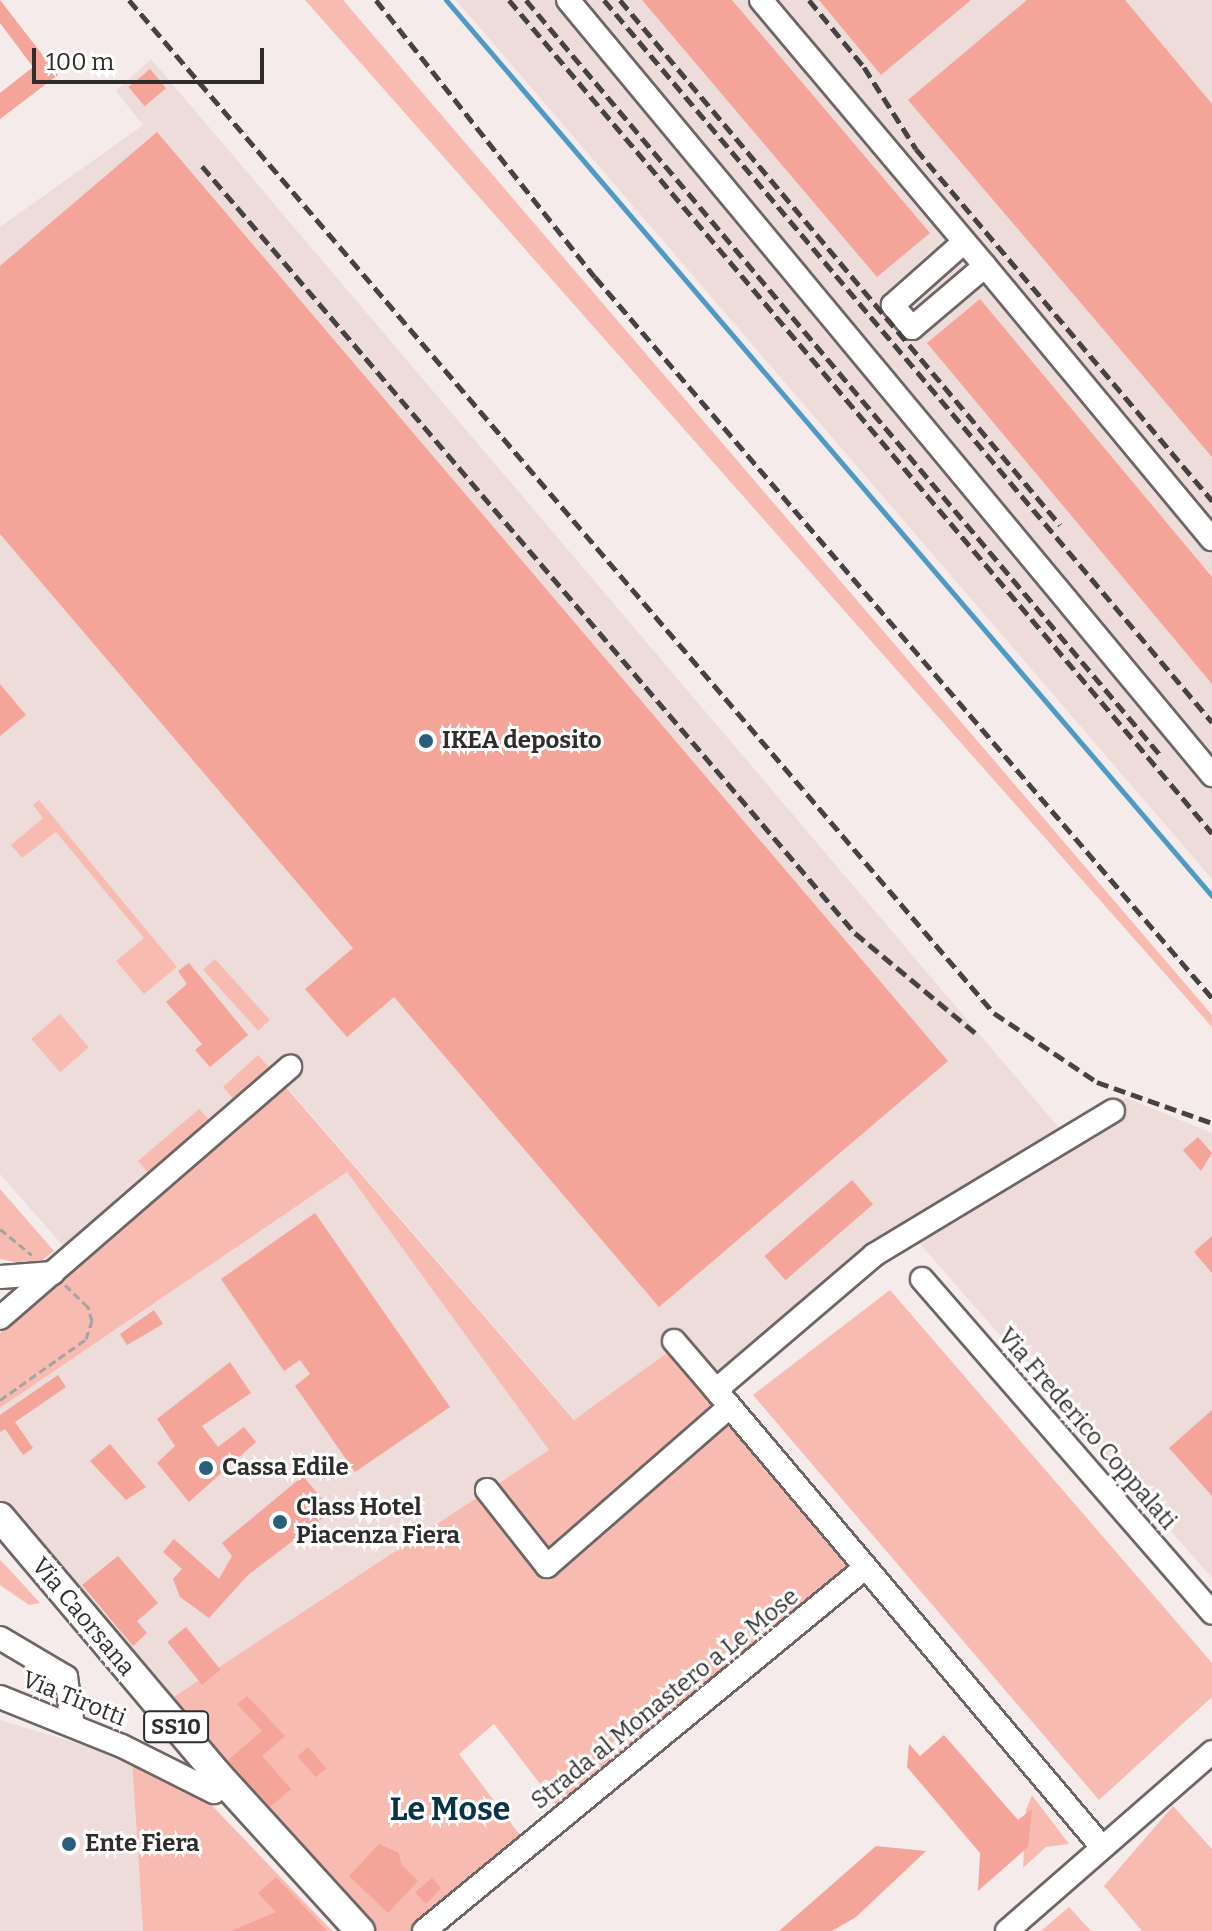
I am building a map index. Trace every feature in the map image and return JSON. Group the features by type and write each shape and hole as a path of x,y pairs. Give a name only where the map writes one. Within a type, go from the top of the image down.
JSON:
{"main road":[{"name":"Via Caorsana","path":"0,1517 188,1741 360,1931"},
{"name":"Via Caorsana","path":"0,1542 214,1792 342,1931"}],"street":[{"path":"568,0 1212,775"},
{"path":"761,0 1212,539"},
{"path":"964,242 893,305 912,328 985,266"},
{"path":"0,1318 290,1067"},
{"path":"487,1490 547,1566 874,1255 1113,1111"},
{"path":"0,1318 5,1302 0,1277 53,1273"},
{"name":"Via Frederico Coppalati","path":"922,1279 1212,1613"},
{"path":"674,1341 1102,1847"},
{"name":"Strada al Monastero a Le Mose","path":"424,1931 865,1568"},
{"path":"0,1638 66,1677 73,1726"},
{"name":"Via Tirotti","path":"0,1697 73,1726 214,1792"},
{"path":"1007,1931 1212,1752"}],"path":[{"path":"0,1229 88,1307 92,1321 86,1339 0,1400"}],"shaded area":[{"path":"305,0 343,0 1212,1015 1212,1027"},
{"path":"456,0 1212,0 1212,879"},
{"path":"151,59 1065,1135 1126,1098 1212,1133 1212,1578 914,1237 714,1391 671,1350 575,1420 280,1079 72,1256 0,1174 0,227 143,125 116,91"},
{"path":"39,800 177,967 144,994 116,961 144,938 56,832 22,858 11,845 43,818 33,805"},
{"path":"215,959 270,1020 258,1031 203,970"},
{"path":"60,1014 89,1047 60,1072 31,1039"},
{"path":"258,1055 574,1420 671,1350 862,1563 561,1811 494,1724 459,1754 525,1842 417,1931 362,1931 163,1704 549,1450 347,1172 0,1408 0,1333 72,1256 156,1182 138,1161 199,1109 218,1129 242,1108 223,1087"},
{"path":"347,1172 550,1449 163,1704 0,1513 0,1408"},
{"path":"0,1189 54,1251 34,1266 0,1259"},
{"path":"890,1290 1212,1663 1212,1697 1099,1800 753,1395"},
{"path":"0,1560 40,1603 29,1605 0,1585"},
{"name":"Ente Fiera","path":"0,1720 132,1760 143,1931 0,1931"},
{"path":"132,1760 200,1793 332,1931 143,1931"},
{"path":"1032,1795 1069,1844 1046,1847 1023,1868 1026,1810"},
{"path":"1173,1806 1212,1849 1212,1931 1142,1931 1104,1886"},
{"path":"1069,1907 1091,1931 1041,1931"}],"building":[{"path":"0,0 58,75 0,119 0,93 33,67 0,23"},
{"path":"642,0 732,0 930,233 877,277"},
{"path":"819,0 971,0 881,75"},
{"path":"1027,0 1125,0 1212,104 1212,457 908,100"},
{"path":"150,69 166,88 145,106 129,87"},
{"name":"IKEA deposito","path":"157,132 948,1061 659,1307 394,997 347,1037 305,989 353,948 0,534 0,266"},
{"path":"980,299 1212,577 1212,684 927,343"},
{"path":"0,684 26,715 0,736"},
{"path":"189,963 248,1035 210,1067 195,1050 202,1044 166,1002 187,984 178,971"},
{"path":"1198,1137 1212,1153 1201,1171 1183,1150"},
{"path":"852,1180 873,1204 785,1280 764,1256"},
{"path":"315,1213 450,1407 355,1472 295,1386 310,1374 300,1360 284,1371 221,1279"},
{"path":"1212,1236 1212,1273 1194,1252"},
{"path":"154,1310 163,1324 127,1345 120,1334"},
{"path":"230,1362 251,1393 202,1426 218,1447 244,1427 256,1442 189,1502 157,1463 175,1446 157,1419"},
{"path":"58,1375 66,1387 15,1422 33,1448 23,1455 5,1429 0,1432 0,1415"},
{"path":"1212,1410 1212,1496 1169,1448"},
{"path":"110,1444 146,1487 126,1500 90,1461"},
{"path":"303,1476 332,1511 248,1575 209,1618 180,1597 173,1579 182,1569 163,1552 174,1539 219,1579 232,1556 222,1543"},
{"path":"118,1556 158,1603 137,1621 147,1633 133,1646 82,1585"},
{"path":"186,1627 221,1670 202,1685 167,1642"},
{"path":"247,1696 285,1736 262,1756 291,1789 270,1807 228,1760 262,1731 237,1704"},
{"path":"944,1735 1018,1820 1032,1809 1028,1847 978,1891 980,1853 907,1767 909,1744 920,1756"},
{"path":"308,1747 326,1768 316,1777 297,1756"},
{"path":"379,1844 399,1853 401,1864 418,1881 388,1913 349,1876"},
{"path":"876,1846 926,1851 856,1917 832,1931 779,1931"},
{"path":"276,1877 327,1931 231,1931 276,1912 258,1893"},
{"path":"432,1878 441,1888 426,1904 415,1892"}],"waterway":[{"path":"446,0 1212,896"}],"railway":[{"path":"129,0 994,1013 1097,1082 1212,1123"},
{"path":"376,0 595,277 1212,998"},
{"path":"509,0 1212,833"},
{"path":"526,0 1161,756"},
{"path":"604,0 1212,722"},
{"path":"620,0 1060,525"},
{"path":"809,0 864,67 916,149 1212,501"},
{"path":"202,166 855,933 979,1036"}],"place":[{"name":"IKEA deposito","path":"426,741"},
{"name":"Cassa Edile","path":"206,1468"},
{"name":"Class Hotel Piacenza Fiera","path":"280,1522"},
{"name":"Ente Fiera","path":"69,1844"}],"district":[{"name":"Le Mose","path":"450,1809"}]}
